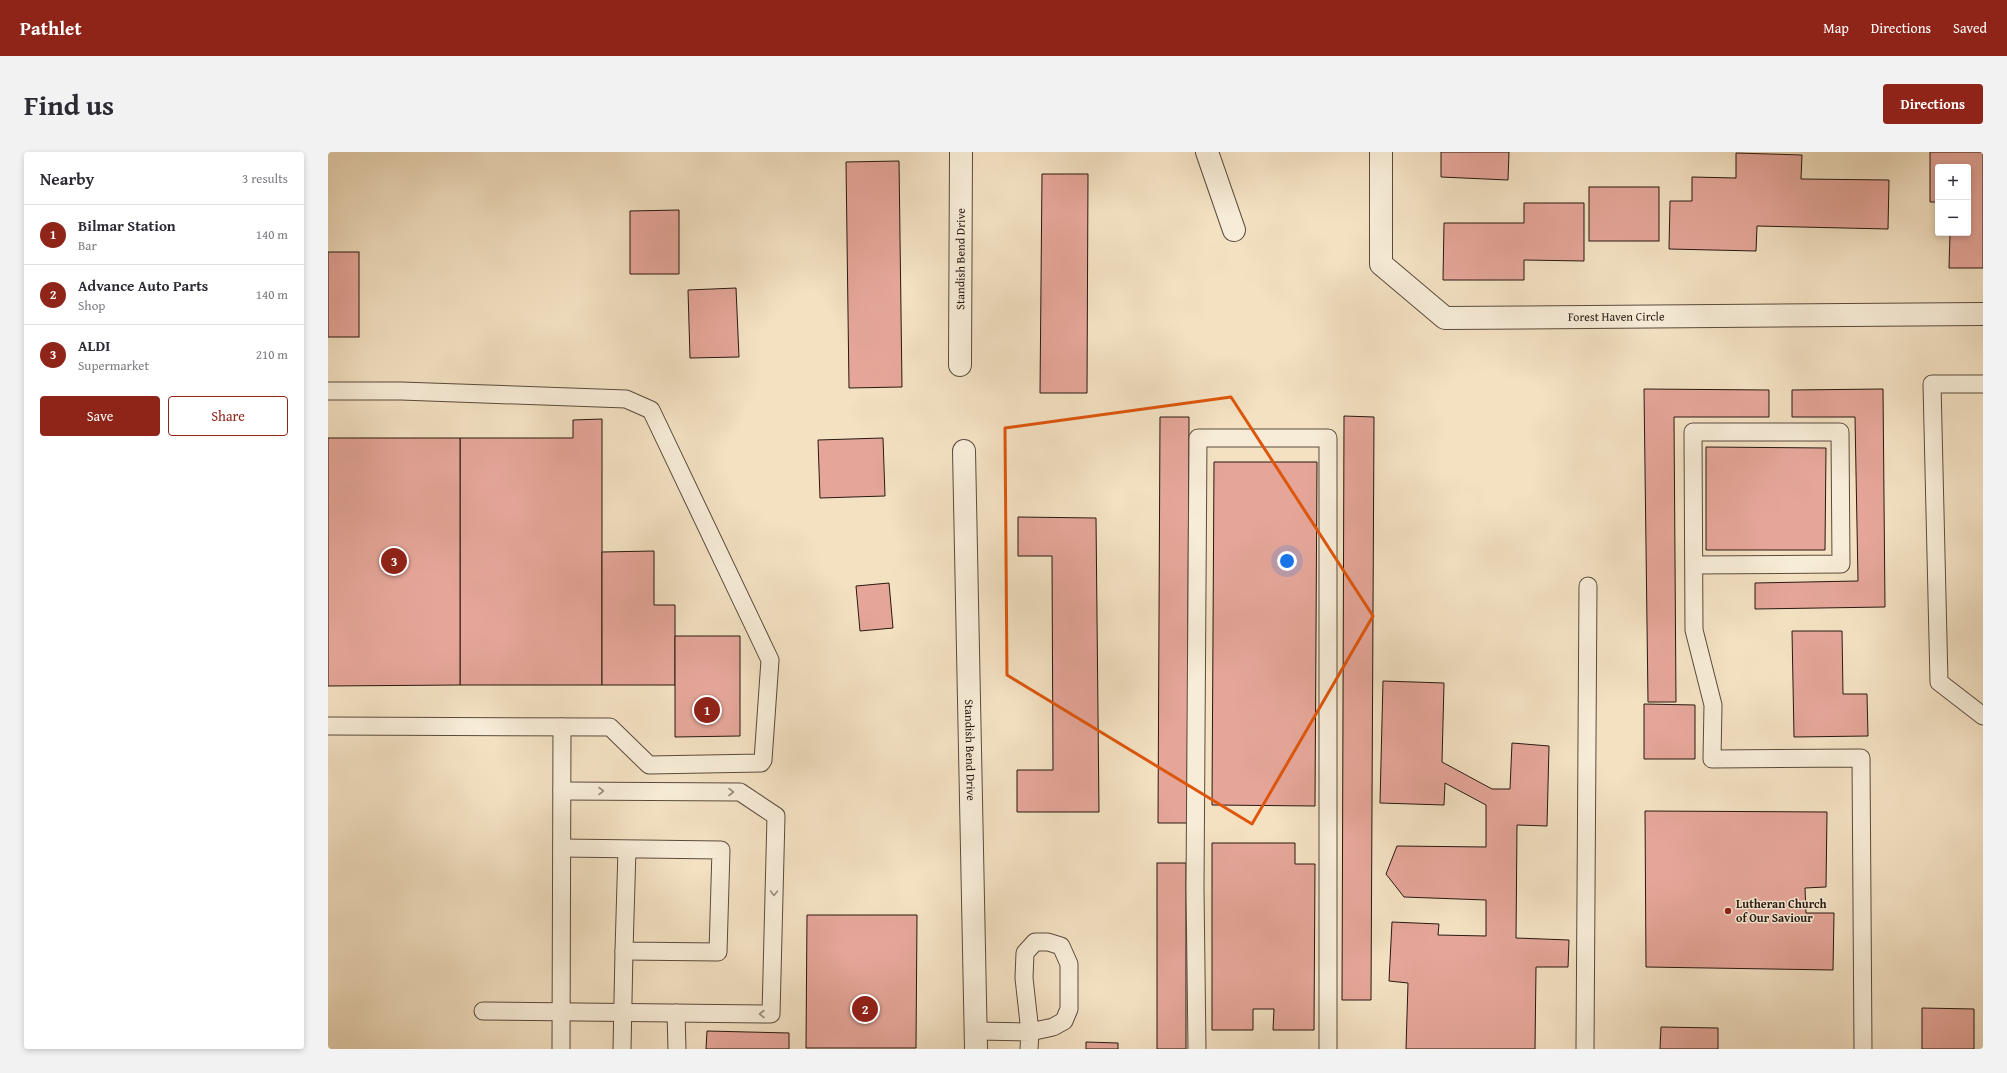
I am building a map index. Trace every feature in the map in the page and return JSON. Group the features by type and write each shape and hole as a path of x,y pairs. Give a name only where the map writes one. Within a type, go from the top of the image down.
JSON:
{"street":[{"name":"Standish Bend Drive","path":"960,365 961,152"},
{"path":"1207,152 1234,230"},
{"name":"Forest Haven Circle","path":"1381,152 1380,264 1445,318 1983,314"},
{"name":"Standish Bend Drive","path":"964,451 976,1040"}],"lane":[{"path":"1983,384 1932,384 1939,682 1983,716"},
{"path":"328,391 401,391 626,399 651,410 770,660 763,760 761,763 649,765 610,727 328,726"},
{"path":"1694,565 1841,564 1840,432 1693,432 1694,630 1713,705 1712,758 1861,758 1863,1049"},
{"path":"1197,1049 1195,888 1198,438 1328,438 1328,1049"},
{"path":"1585,1049 1588,586"},
{"path":"561,1049 562,727"},
{"path":"483,1011 771,1014 776,816 740,792 562,791"},
{"path":"562,848 721,850 718,952 624,951"},
{"path":"622,1049 627,849"},
{"path":"976,1040 1030,1032 1053,1027 1064,1021 1069,1009 1069,964 1061,946 1048,942 1034,942 1025,953 1024,978 1030,1032 1029,1049"},
{"path":"676,1013 677,1049"}],"highlighted area":[{"path":"1231,397 1373,616 1252,824 1007,675 1005,428"}],"building":[{"path":"1441,152 1509,152 1508,180 1441,177"},
{"path":"1930,152 1983,152 1983,268 1949,268 1950,236 1971,236 1971,164 1935,164 1935,202 1930,202"},
{"path":"1736,153 1802,155 1801,179 1889,180 1888,229 1757,226 1756,251 1669,249 1670,201 1692,201 1692,177 1736,178"},
{"path":"899,161 902,387 849,388 846,162"},
{"path":"1042,174 1088,174 1087,393 1040,393"},
{"path":"1589,187 1659,187 1659,241 1589,241"},
{"path":"1524,203 1584,203 1584,261 1524,260 1524,280 1443,280 1444,223 1524,223"},
{"path":"679,210 679,274 630,274 630,211"},
{"path":"328,252 359,252 359,337 328,337"},
{"path":"736,288 739,357 690,358 688,290"},
{"path":"1644,389 1769,390 1769,417 1674,417 1676,702 1648,702"},
{"path":"1883,389 1885,607 1755,609 1755,583 1858,581 1855,417 1792,417 1792,390"},
{"path":"1344,416 1374,417 1371,1000 1342,1000"},
{"path":"1160,417 1189,417 1187,823 1158,823"},
{"path":"602,419 602,685 460,685 460,438 573,438 573,420"},
{"path":"328,438 460,438 460,685 328,686"},
{"path":"883,438 885,496 820,498 818,440"},
{"path":"1706,447 1826,448 1825,550 1706,550"},
{"path":"1214,462 1317,462 1315,806 1212,805"},
{"path":"1018,517 1096,518 1099,812 1017,812 1017,770 1053,770 1052,556 1018,556"},
{"path":"654,551 654,605 675,605 675,685 602,685 602,552"},
{"path":"889,583 893,628 860,631 856,586"},
{"path":"1792,631 1842,631 1843,694 1867,694 1868,736 1794,737"},
{"path":"675,636 740,636 740,736 675,737"},
{"path":"1383,681 1444,683 1442,762 1492,789 1510,789 1512,743 1549,746 1547,826 1517,825 1516,938 1569,940 1568,967 1536,967 1535,1049 1406,1049 1408,983 1389,981 1392,922 1439,924 1438,935 1486,936 1486,900 1404,897 1386,874 1397,846 1486,847 1486,805 1445,783 1444,805 1380,803"},
{"path":"1644,704 1695,705 1695,759 1644,759"},
{"path":"1645,811 1827,812 1826,887 1805,888 1806,913 1834,913 1833,970 1646,967"},
{"path":"1212,843 1295,843 1295,864 1315,864 1314,1030 1273,1030 1274,1009 1253,1009 1253,1030 1212,1030"},
{"path":"1157,863 1186,863 1186,1049 1157,1049"},
{"path":"807,915 917,915 916,1048 806,1048"},
{"path":"1922,1008 1974,1009 1974,1049 1922,1049"},
{"path":"1661,1027 1718,1028 1718,1049 1660,1049"},
{"path":"707,1031 789,1033 789,1049 706,1049"},
{"path":"1086,1042 1118,1043 1118,1049 1086,1049"}],"place":[{"name":"ALDI","path":"394,561"},
{"name":"Bilmar Station","path":"707,710"},
{"name":"Lutheran Church of Our Saviour","path":"1728,911"},
{"name":"Advance Auto Parts","path":"865,1009"}]}
